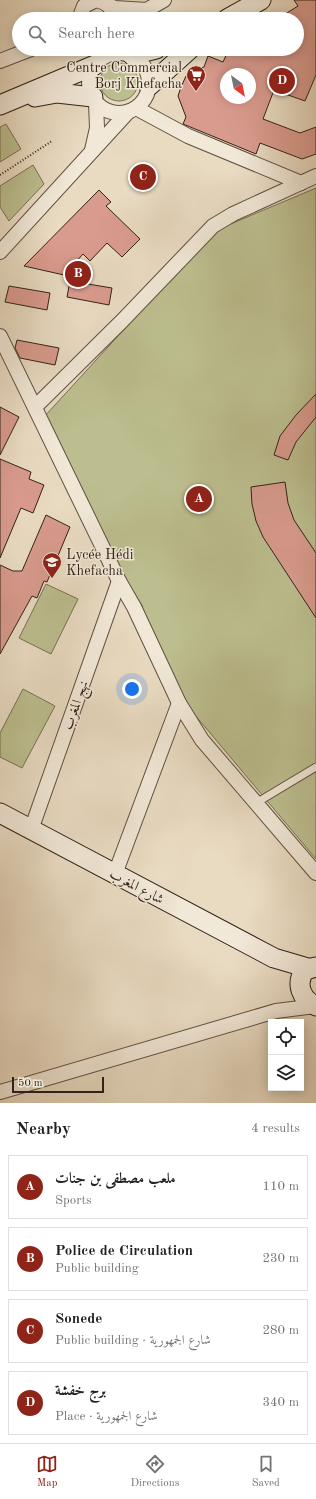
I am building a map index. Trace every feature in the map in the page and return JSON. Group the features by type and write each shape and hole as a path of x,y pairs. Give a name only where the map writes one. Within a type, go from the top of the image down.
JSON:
{"main road":[{"path":"240,12 261,0"},
{"path":"148,91 183,56"},
{"path":"1,105 95,59"},
{"path":"1,105 57,94 94,100"},
{"name":"شارع المغرب","path":"0,813 274,958 309,973 305,999 316,1006"}],"street":[{"path":"144,12 164,0"},
{"path":"78,10 87,3 100,1 115,8 148,10"},
{"path":"100,1 111,8 112,12"},
{"path":"0,61 13,56"},
{"path":"90,154 97,128 94,100 89,81 95,59 105,56"},
{"path":"131,56 140,61 145,68 149,76 148,91 168,125"},
{"path":"0,252 148,91"},
{"path":"94,100 109,111 119,113 132,110 168,125 188,136 301,183"},
{"path":"34,407 122,321 213,226 233,214 316,176"},
{"path":"0,336 119,581 134,606 179,703 202,740 316,873"},
{"name":"نهج المغرب","path":"31,830 119,581"},
{"path":"114,874 179,703"},
{"path":"276,1011 290,999 309,973"},
{"path":"0,1092 276,1011 316,1006"}],"lane":[{"path":"256,803 316,767"}],"path":[{"path":"0,175 52,141"}],"green space":[{"path":"119,63 129,66 135,72 138,82 135,92 129,98 119,101 109,98 103,92 100,82 103,72 109,66"},
{"path":"6,124 21,149 0,162 0,127"},
{"path":"33,165 44,184 9,221 0,207 0,186"},
{"path":"316,188 316,859 179,696 136,612 143,607 126,581 44,417 214,231"},
{"path":"46,584 78,599 51,654 19,638"},
{"path":"23,689 55,706 22,768 0,757 0,733"}],"building":[{"path":"294,0 316,0 316,75 305,101 274,90 263,119 300,133 316,127 316,154 302,159 260,143 256,154 183,124 186,117 178,96 186,76 196,69 204,67 208,56 223,62 226,56 304,56 304,12 288,12 298,6"},
{"path":"99,190 111,202 106,206 140,239 122,257 107,243 90,261 83,254 64,275 24,266"},
{"path":"70,281 112,288 109,305 67,297"},
{"path":"9,286 50,293 47,310 5,302"},
{"path":"17,340 59,348 55,365 20,358 15,348"},
{"path":"316,394 316,417 296,442 288,460 274,455 280,436 296,415"},
{"path":"0,407 19,417 0,455"},
{"path":"0,459 31,472 29,479 44,485 33,513 21,508 0,558"},
{"path":"285,482 288,503 294,520 316,553 316,618 263,537 256,521 252,504 251,487"},
{"path":"46,515 70,527 47,582 44,581 37,598 32,596 0,654 0,565 13,571 22,571"}],"place":[{"name":"برج خفشة","path":"282,81"},
{"name":"Centre Commercial Borj Khefacha","path":"196,92"},
{"name":"Sonede","path":"143,177"},
{"name":"Police de Circulation","path":"78,274"},
{"name":"ملعب مصطفى بن جنات","path":"199,499"},
{"name":"Lycée Hédi Khefacha","path":"52,579"}]}
